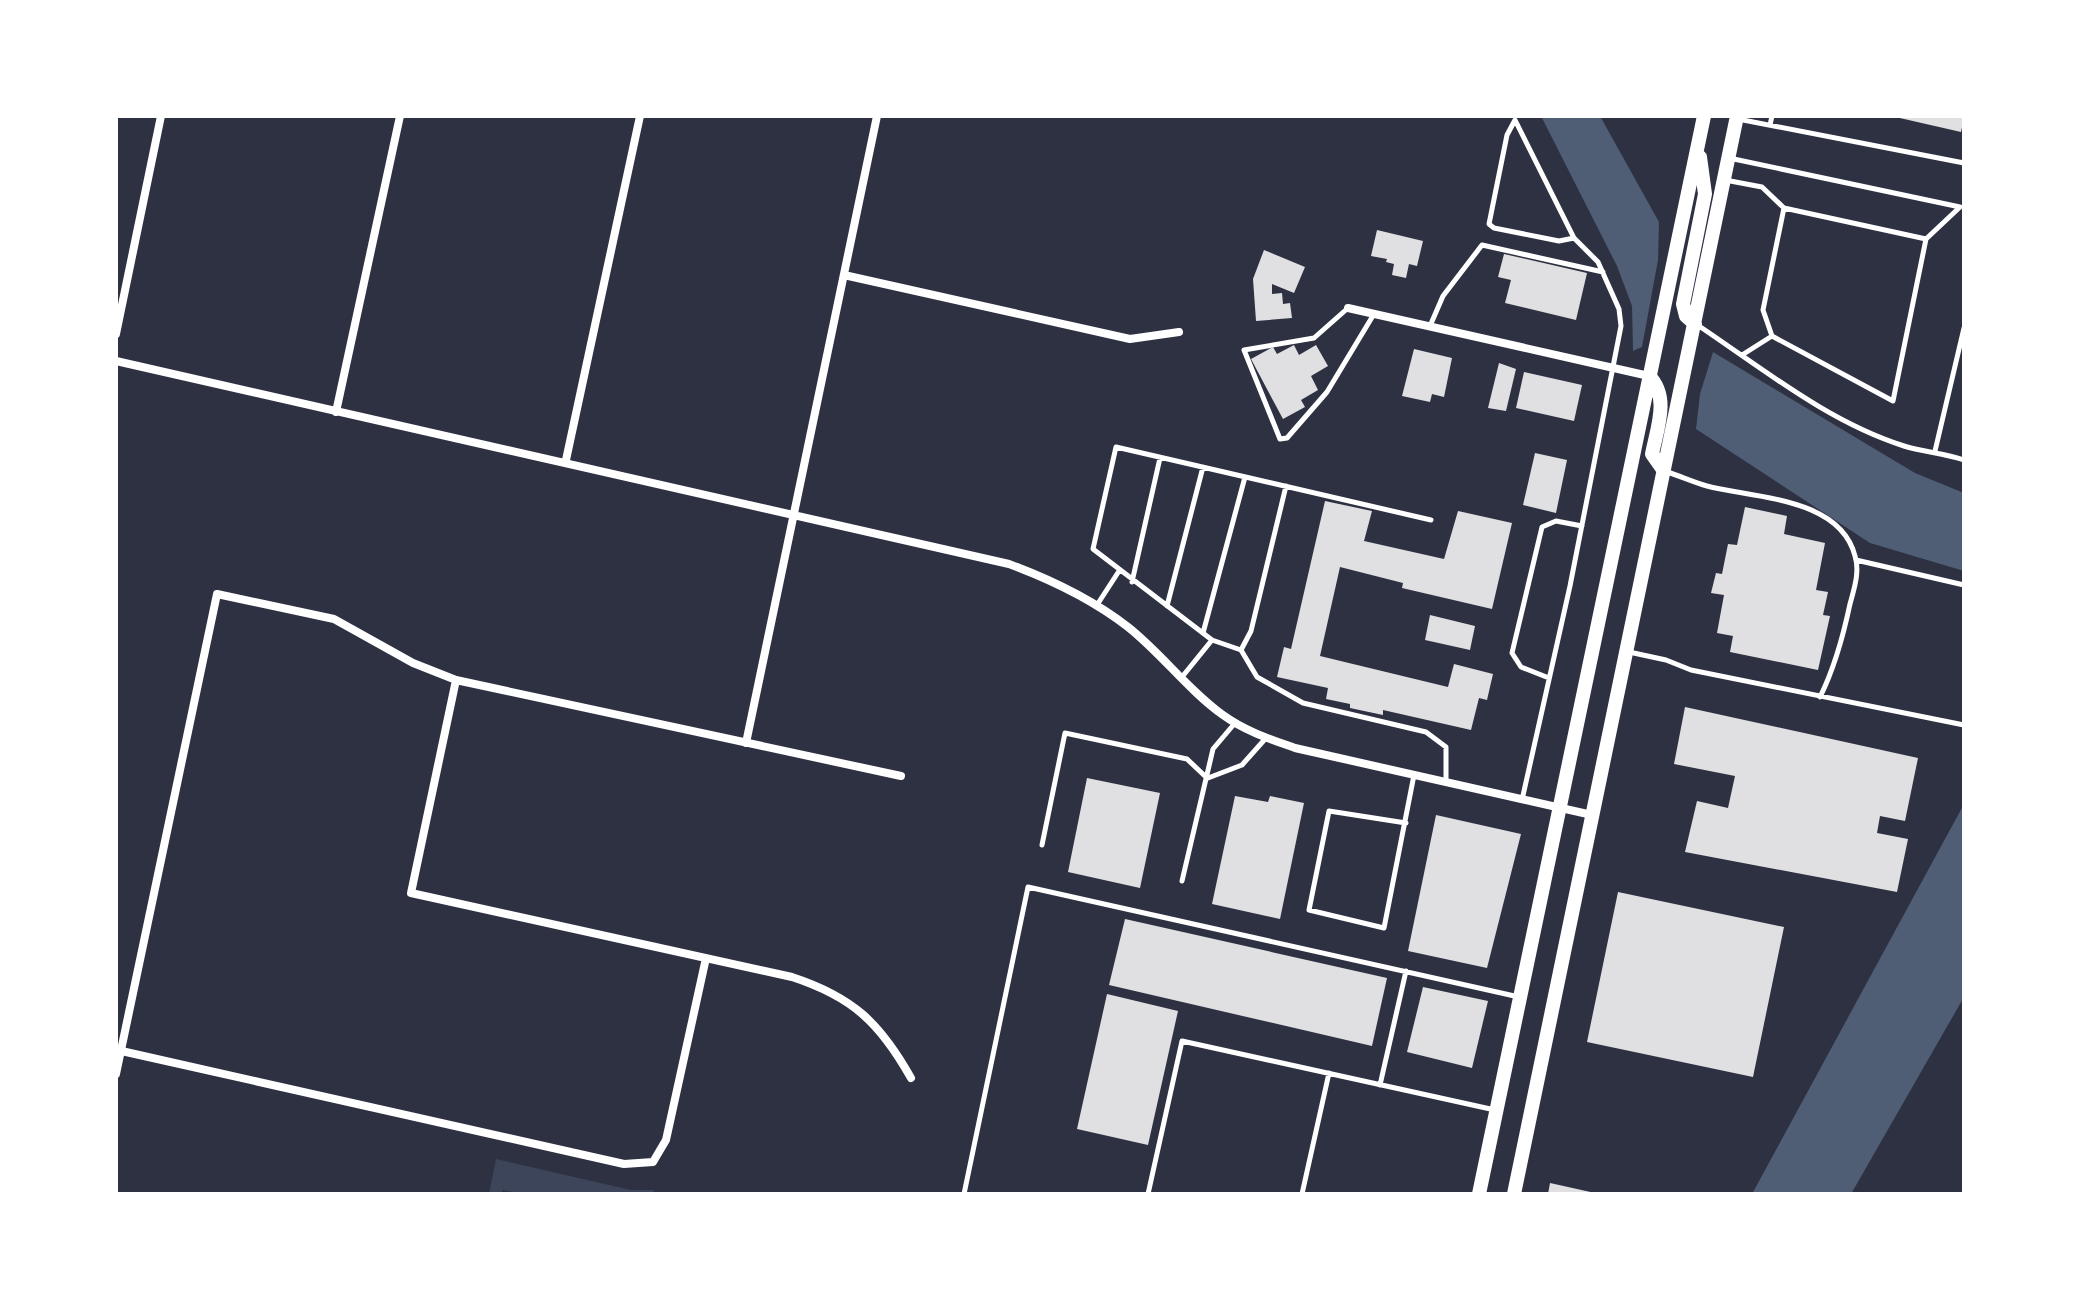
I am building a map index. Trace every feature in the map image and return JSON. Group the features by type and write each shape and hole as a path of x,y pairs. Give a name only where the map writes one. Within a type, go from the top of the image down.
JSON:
{"main road":[{"path":"1479,1194 1704,116"},
{"path":"1514,1194 1737,117"},
{"path":"1695,324 1686,316 1683,304 1705,194 1698,145"},
{"path":"1649,376 1656,383 1662,404 1652,454 1664,471"}],"street":[{"path":"116,334 161,116"},
{"path":"336,412 400,116"},
{"path":"566,460 640,116"},
{"path":"746,743 877,116"},
{"path":"844,275 1130,339 1179,332"},
{"path":"1348,308 1649,376"},
{"path":"116,361 336,412 566,460 1009,564 1069,588 1097,605 1154,648 1182,677 1236,722 1266,738 1295,748 1592,815"},
{"path":"116,1074 118,1050 217,594 334,619 413,663 456,680 901,776"},
{"path":"456,680 411,893 706,958 831,990 866,1015 890,1040 911,1078"},
{"path":"118,1050 624,1164 653,1162 666,1140 706,958"}],"lane":[{"path":"1770,125 1772,116"},
{"path":"1737,117 1964,163"},
{"path":"1514,118 1507,135 1489,224 1494,228 1559,241 1574,238"},
{"path":"1514,118 1574,238 1598,262 1620,318 1615,368 1522,800"},
{"path":"1728,158 1962,208"},
{"path":"1724,180 1762,187 1784,208 1926,239"},
{"path":"1784,208 1763,310 1772,336 1893,401 1926,239 1962,208"},
{"path":"1430,326 1443,296 1482,245 1603,272"},
{"path":"1348,308 1314,338 1244,350 1280,439 1287,438 1327,392 1374,314"},
{"path":"1695,324 1843,420 1906,447 1935,451 1964,460"},
{"path":"1935,451 1964,328"},
{"path":"1742,355 1772,336"},
{"path":"1431,520 1116,447 1093,549 1132,582 1212,640 1241,650 1257,677 1303,703 1426,732 1446,747 1446,782"},
{"path":"1132,582 1160,458"},
{"path":"1167,606 1203,467"},
{"path":"1664,471 1707,486 1815,512 1847,539 1856,560 1857,575 1836,664 1820,697"},
{"path":"1203,633 1245,477"},
{"path":"1241,650 1251,631 1286,486"},
{"path":"1549,678 1521,667 1512,653 1542,527 1556,521 1582,526"},
{"path":"1856,560 1964,585"},
{"path":"1097,605 1119,571"},
{"path":"1182,677 1212,640"},
{"path":"1626,651 1666,660 1691,670 1964,725"},
{"path":"1182,881 1213,749 1236,722"},
{"path":"1042,845 1065,733 1187,759 1207,778"},
{"path":"1207,778 1242,765 1266,738"},
{"path":"1406,823 1329,811 1309,910 1384,928 1406,823 1414,775"},
{"path":"964,1194 1028,887 1520,997"},
{"path":"1380,1085 1406,971"},
{"path":"1148,1194 1182,1041 1496,1110"},
{"path":"1302,1194 1329,1073"}],"shaded area":[{"path":"1541,116 1600,116 1659,222 1658,260 1642,347 1633,351 1632,306 1617,266"},
{"path":"1713,352 1915,473 1964,493 1964,571 1870,543 1696,429 1700,394"},
{"path":"1964,804 1964,997 1851,1194 1752,1194"},
{"path":"496,1159 631,1190 654,1190 653,1194 523,1194 503,1190 501,1194 489,1194"}],"building":[{"path":"1891,116 1964,116 1964,118 1961,132"},
{"path":"1377,230 1423,241 1417,266 1409,264 1406,278 1392,275 1394,264 1386,262 1387,259 1371,256"},
{"path":"1264,250 1305,267 1294,293 1272,284 1272,294 1282,293 1283,304 1290,303 1292,318 1256,321 1253,279"},
{"path":"1504,254 1587,273 1576,320 1505,303 1511,280 1498,277"},
{"path":"1294,345 1299,355 1316,345 1328,366 1311,376 1318,390 1301,400 1305,407 1283,419 1251,359 1273,347 1277,354"},
{"path":"1414,349 1452,358 1444,397 1432,394 1430,402 1402,396"},
{"path":"1499,363 1516,369 1506,411 1488,408"},
{"path":"1524,372 1582,385 1574,421 1516,408"},
{"path":"1535,453 1567,460 1556,513 1523,505"},
{"path":"1325,501 1372,511 1364,541 1444,559 1458,511 1512,523 1492,609 1402,588 1403,583 1340,567 1320,656 1448,687 1454,664 1493,674 1487,700 1479,698 1471,730 1383,710 1383,715 1350,708 1350,704 1326,699 1328,688 1277,677 1284,647 1291,649"},
{"path":"1745,507 1787,516 1784,534 1825,543 1816,590 1828,592 1823,615 1830,616 1818,670 1730,652 1733,636 1717,633 1724,595 1711,593 1716,573 1722,574 1728,544 1737,545"},
{"path":"1430,615 1475,626 1470,650 1425,640"},
{"path":"1685,707 1918,758 1905,821 1880,816 1877,833 1908,839 1897,892 1685,852 1697,801 1728,808 1735,776 1674,764"},
{"path":"1087,778 1160,793 1140,888 1068,872"},
{"path":"1235,796 1268,802 1270,796 1304,803 1280,919 1212,904"},
{"path":"1436,815 1521,834 1487,968 1408,951"},
{"path":"1618,892 1784,927 1753,1077 1587,1042"},
{"path":"1125,919 1387,978 1372,1046 1109,985"},
{"path":"1423,987 1488,1001 1472,1068 1407,1052"},
{"path":"1107,994 1178,1011 1148,1145 1077,1129"},
{"path":"1550,1183 1595,1193 1595,1194 1548,1194"}]}
